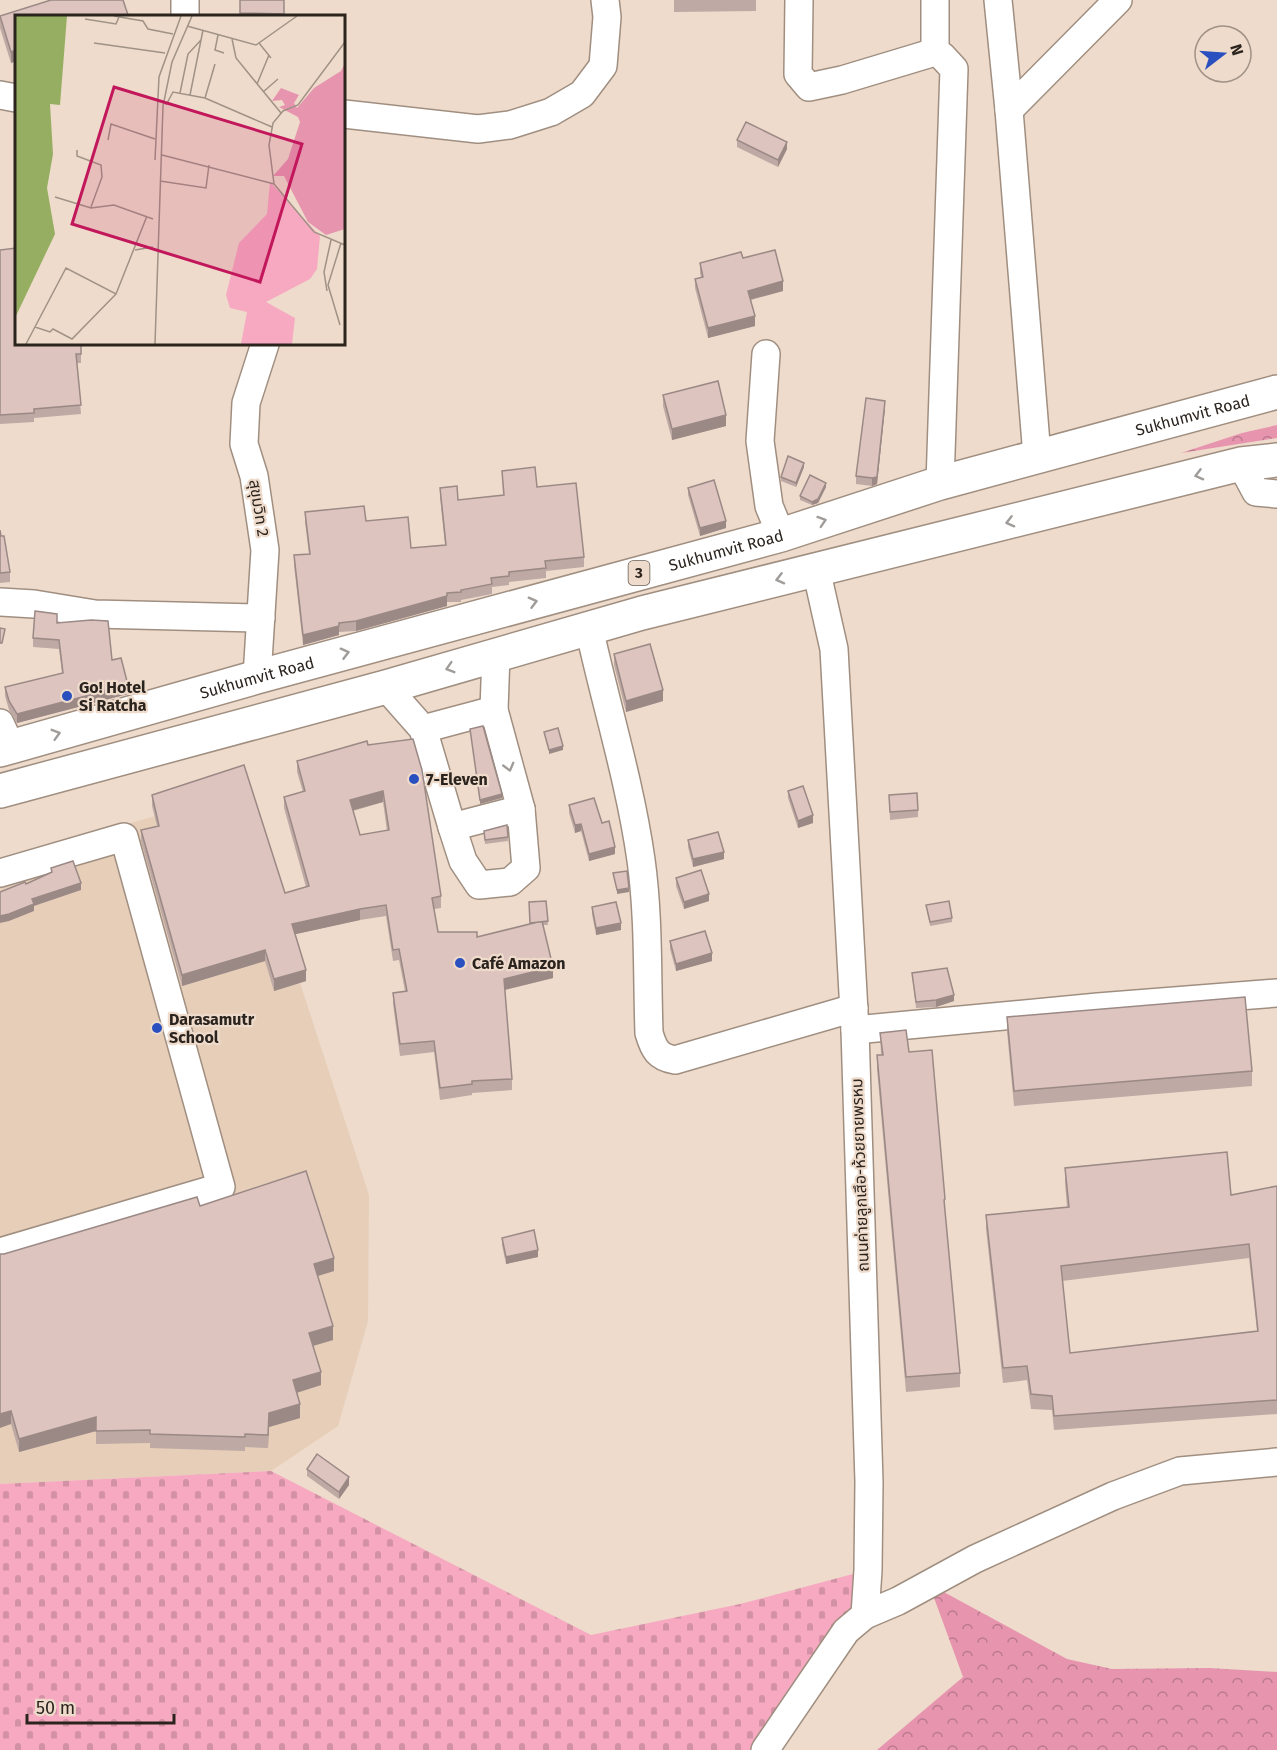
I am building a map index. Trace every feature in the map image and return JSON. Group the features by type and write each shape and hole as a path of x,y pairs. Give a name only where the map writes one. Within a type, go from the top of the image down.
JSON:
{"highway":[{"name":"Sukhumvit Road","path":"4,740 257,677 781,535 940,483 1277,392"},
{"path":"0,791 386,687 589,628 1241,464 1277,460"}],"street":[{"path":"345,114 478,129 510,125 551,112 582,94 603,66 607,17 605,0"},
{"path":"799,0 798,74 808,87 842,80 935,52 954,69 940,483"},
{"path":"935,0 935,52"},
{"path":"998,0 1037,456"},
{"path":"1009,110 1118,0"},
{"path":"0,95 15,98"},
{"name":"สุขุมวิท 2","path":"257,677 265,550 254,476 244,444 246,403 266,345"},
{"path":"766,354 760,441 769,506 781,535"},
{"path":"1241,464 1256,492 1277,494"},
{"name":"ถนนค่ายลูกเสึอ-ห้วยยายพรหม","path":"816,570 834,649 855,1019 869,1482 865,1616"},
{"path":"0,602 34,604 95,614 261,618"},
{"path":"589,628 641,858 649,1033 653,1048 658,1055 675,1060 855,1019 1098,1007 1277,993"},
{"path":"386,687 423,729 463,861 479,885 510,882 526,868 521,809 494,710 496,654"},
{"path":"423,729 494,710"},
{"path":"452,827 521,809"},
{"path":"0,873 124,837 221,1187 0,1252"},
{"path":"765,1750 846,1631 865,1616 898,1601 975,1559 1113,1496 1180,1471 1277,1461"}],"shaded area":[{"name":"Darasamutr School","path":"238,792 369,1195 368,1321 338,1426 271,1471 0,1484 0,861"}],"green space":[{"path":"1277,425 1277,438 1181,453 1242,433"},
{"path":"271,1471 591,1635 740,1604 868,1570 846,1631 765,1750 0,1750 0,1484"},
{"path":"929,1584 1067,1659 1112,1669 1209,1668 1277,1672 1277,1750 877,1750 963,1677"}],"building":[{"path":"51,0 123,0 128,15 15,15 15,50 11,52 0,16"},
{"path":"240,0 284,0 284,14 240,13"},
{"path":"746,122 787,142 778,160 737,140"},
{"path":"15,248 15,345 81,345 81,354 76,354 81,405 34,409 34,413 0,415 0,250"},
{"path":"775,250 783,281 748,291 755,316 708,328 695,279 703,277 700,263 741,252 743,258"},
{"path":"718,381 726,415 672,429 663,395"},
{"path":"866,398 885,401 877,477 872,478 856,476"},
{"path":"788,456 804,463 796,483 781,477"},
{"path":"535,467 537,487 576,483 584,557 545,561 546,568 509,572 509,576 491,578 492,584 447,593 447,596 356,621 339,623 339,626 303,635 294,555 310,554 305,512 364,506 366,521 408,517 411,548 446,545 440,488 457,486 458,500 504,495 502,471"},
{"path":"810,475 826,483 818,499 812,502 800,496"},
{"path":"714,480 726,521 700,528 688,488"},
{"path":"0,530 1,536 4,536 10,572 0,573"},
{"path":"35,611 57,614 57,623 108,621 112,660 121,658 128,685 17,714 9,701 5,687 63,673 59,640 33,638"},
{"path":"0,628 5,629 2,643 0,643"},
{"path":"650,644 663,690 626,701 614,654"},
{"path":"483,726 502,794 480,800 470,729"},
{"path":"558,728 563,746 549,750 544,732"},
{"path":"413,739 422,770 441,896 432,898 438,932 477,932 477,937 542,921 553,967 504,979 512,1079 472,1081 472,1084 440,1088 434,1041 400,1044 393,993 407,991 399,949 393,950 386,905 292,924 306,970 274,979 265,950 182,975 141,830 159,826 152,795 244,765 285,893 309,886 284,797 305,791 297,761 367,741 368,745","holes":["383,791 389,830 360,835 350,800"]},
{"path":"803,786 813,815 798,821 788,791"},
{"path":"917,793 918,810 890,812 889,795"},
{"path":"594,798 602,823 609,821 615,847 589,854 581,824 575,825 569,805"},
{"path":"507,825 508,837 485,840 484,831"},
{"path":"718,832 724,852 693,859 688,840"},
{"path":"73,861 81,883 32,899 34,904 0,916 0,892 25,882 26,884 52,872 51,868"},
{"path":"701,870 709,894 684,902 676,878"},
{"path":"627,871 629,888 617,890 613,873"},
{"path":"546,901 548,921 530,923 529,902"},
{"path":"949,901 952,918 930,922 926,905"},
{"path":"616,902 621,923 596,928 592,907"},
{"path":"705,931 712,953 676,964 670,941"},
{"path":"947,968 954,995 916,1002 912,973"},
{"path":"1245,997 1252,1071 1014,1091 1007,1017"},
{"path":"906,1030 909,1052 932,1050 960,1373 906,1377 877,1055 883,1055 880,1033"},
{"path":"1227,1152 1231,1195 1277,1186 1277,1400 1054,1416 1052,1396 1031,1394 1027,1366 1003,1368 986,1215 1069,1207 1065,1168","holes":["1249,1244 1258,1331 1070,1353 1061,1266"]},
{"path":"306,1171 334,1258 314,1264 333,1326 309,1333 321,1372 293,1380 300,1404 269,1413 268,1435 245,1434 245,1437 150,1434 150,1430 96,1431 96,1417 19,1439 11,1411 0,1414 0,1254 197,1197 200,1206"},
{"path":"534,1230 538,1250 506,1257 502,1238"},
{"path":"317,1454 349,1477 339,1492 307,1469"}],"place":[{"name":"Go! Hotel Si Ratcha","path":"67,696"},
{"name":"7-Eleven","path":"414,779"},
{"name":"Café Amazon","path":"460,963"},
{"name":"Darasamutr School","path":"157,1028"}]}
